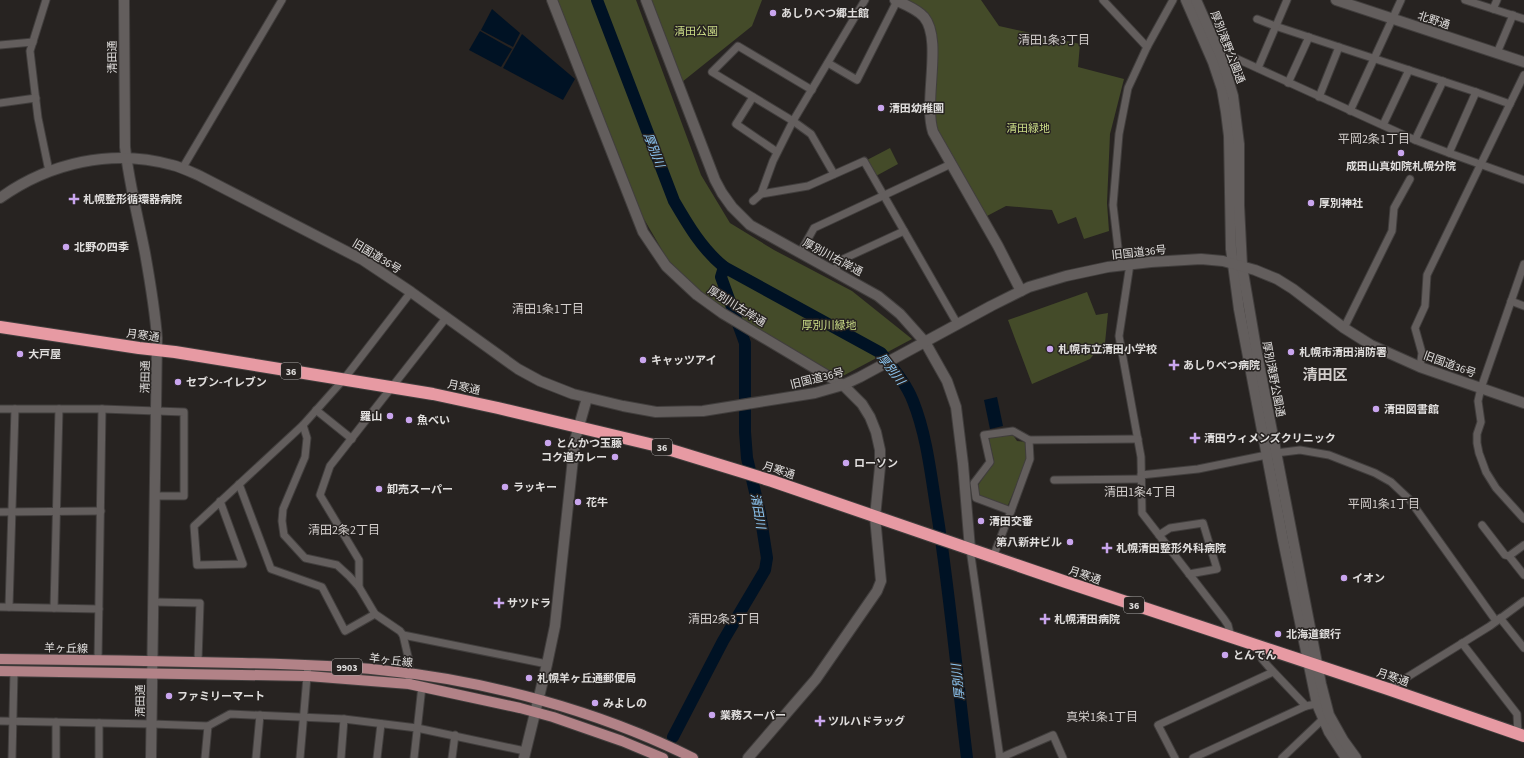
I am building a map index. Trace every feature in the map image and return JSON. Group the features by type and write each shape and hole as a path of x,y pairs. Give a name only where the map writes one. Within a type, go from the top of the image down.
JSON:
{"highway":[{"name":"月寒通","path":"0,327 393,387 483,404 658,446 772,481 1521,735"}],"main road":[{"name":"羊ヶ丘線","path":"0,659 198,661 308,665 381,670 409,679 422,686 553,717 622,741 663,758"},
{"name":"羊ヶ丘線","path":"0,671 308,676 461,682 538,700 611,723 650,738 693,758"}],"street":[{"path":"46,0 30,51 38,118 49,172"},
{"name":"清田通","path":"124,0 126,158 154,306 157,351 151,758"},
{"path":"182,169 282,0"},
{"name":"厚別川左岸通","path":"552,0 643,232 662,260 678,278 697,295 722,313 753,330 843,385 862,404 870,417 876,432 880,450 880,467 875,517 881,581 877,591 816,679 748,758"},
{"name":"厚別川右岸通","path":"646,0 701,145 722,194 732,207 750,225 834,271 889,304 912,326 925,342 947,381 956,407 964,472 965,547"},
{"path":"753,201 761,194 777,152 793,121 864,0"},
{"path":"1104,0 1147,47"},
{"path":"1173,0 1147,47 1128,88 1119,134 1113,205 1125,265 1119,336 1141,457 1142,513 1228,625 1231,637"},
{"name":"厚別滝野公園通","path":"1186,0 1218,61"},
{"name":"厚別滝野公園通","path":"1196,0 1218,61 1233,96 1237,124 1237,265 1289,548 1323,719 1329,732 1346,758"},
{"path":"1258,68 1287,0"},
{"name":"北野通","path":"1336,0 1524,62"},
{"path":"1350,111 1401,0"},
{"path":"1465,0 1524,19"},
{"path":"1492,9 1496,0"},
{"path":"828,63 857,80 896,1 917,12 924,18 930,28 932,44 930,122 935,136 998,246 1021,291"},
{"path":"1497,53 1513,15"},
{"path":"1257,19 1510,104"},
{"path":"1288,83 1309,37"},
{"path":"0,45 33,42"},
{"path":"812,90 738,46 712,72 793,121 811,134 834,174"},
{"path":"1319,97 1339,47"},
{"path":"1218,61 1234,57 1415,140 1449,154 1524,180"},
{"path":"1383,125 1409,70"},
{"path":"1420,367 1422,353 1415,328 1425,306 1428,275 1524,75"},
{"path":"1415,140 1443,81"},
{"path":"1449,154 1476,92"},
{"path":"753,97 736,124 777,152"},
{"path":"0,103 36,98"},
{"name":"旧国道36号","path":"0,198 21,184 49,172 86,161 126,158 172,165 200,176 363,260 411,292 518,369 534,378 587,398 656,412 703,411 815,392 843,385 1029,287 1066,276 1125,265 1200,259 1223,261 1254,270 1285,284 1344,328 1371,345 1420,367 1524,403"},
{"path":"761,194 808,186 864,161 958,325"},
{"path":"800,253 814,228 951,164"},
{"path":"1344,328 1392,231 1394,208 1410,179"},
{"path":"834,271 841,260 904,231"},
{"path":"1524,264 1480,388 1478,401 1481,422 1477,434 1479,453 1486,472 1496,488 1524,519"},
{"path":"220,501 243,564 198,564 194,526 220,501 303,425 344,379 411,292"},
{"path":"1511,302 1524,306"},
{"path":"359,587 360,560 320,495 330,466 446,318"},
{"path":"0,721 208,726 230,714 344,719 418,728 455,735 525,755 555,626 575,440 587,398"},
{"path":"0,409 102,409 184,412 184,496 155,496"},
{"path":"9,607 15,409"},
{"path":"54,608 59,409"},
{"path":"98,660 102,409"},
{"path":"316,410 352,439"},
{"path":"303,425 307,438 305,457 283,509 282,521 284,535 305,558 337,565 359,587 375,614 400,631 403,635 409,661 409,679"},
{"path":"1011,511 976,498 974,484 990,462 984,435 1013,431 1029,440 1138,438"},
{"path":"993,557 1030,459 1029,440"},
{"path":"1054,480 1141,477 1198,469 1300,450 1329,455 1362,467 1391,482 1409,499 1498,619 1524,648"},
{"path":"239,484 271,569 322,587 345,631 375,614"},
{"path":"0,512 100,511"},
{"path":"1160,535 1170,528 1203,523 1217,569 1189,574"},
{"path":"1482,525 1505,555 1509,556 1524,575"},
{"path":"1509,556 1524,545"},
{"path":"965,547 1000,758 1053,735 1063,758"},
{"path":"1388,689 1462,643 1524,601"},
{"path":"154,602 200,603 198,661"},
{"path":"0,607 99,609"},
{"path":"403,635 547,664"},
{"path":"1462,643 1517,714 1521,735"},
{"path":"1259,646 1262,658 1273,672 1306,706"},
{"path":"300,758 308,665"},
{"path":"12,758 14,671"},
{"path":"1176,758 1158,725 1273,672"},
{"path":"414,758 422,686"},
{"path":"1193,758 1306,706 1321,703"},
{"name":"厚別滝野公園通","path":"1321,703 1356,758"},
{"path":"256,758 260,715"},
{"path":"341,758 344,719"},
{"path":"1282,758 1323,719"},
{"path":"56,722 56,758"},
{"path":"99,758 100,723"},
{"path":"377,758 382,724"},
{"path":"205,758 208,726"},
{"path":"452,758 455,735"}],"green space":[{"name":"厚別川緑地","path":"555,0 636,0 701,175 730,223 774,250 852,291 912,339 839,378 706,298 669,262 630,195"},
{"name":"清田公園","path":"651,0 762,0 752,26 682,82"},
{"name":"清田緑地","path":"902,0 981,0 999,26 1080,44 1078,67 1124,79 1110,134 1107,203 1109,231 1084,239 1076,217 1058,224 1052,210 1006,206 987,216 935,129 933,90 936,39 922,10"},
{"path":"890,148 898,164 876,176 867,160"},
{"path":"1087,292 1096,315 1108,313 1105,343 1102,350 1095,353 1090,359 1032,384 1008,320"},
{"path":"1013,435 1017,441 1027,442 1027,461 1008,505 1005,505 979,496 977,487 994,461 989,439 991,437"}],"water":[{"path":"492,9 520,33 513,47 481,30"},
{"path":"480,31 512,49 501,67 469,50"},
{"path":"522,34 575,79 563,100 503,68"},
{"path":"997,397 1003,426 990,429 984,400"}],"waterway":[{"name":"厚別川","path":"597,0 674,201 702,245 724,267 881,353 910,394 922,428 942,543 967,758"},
{"name":"清田川","path":"673,737 723,641 765,570 767,558 760,513 747,458 745,432 745,343 721,277 724,267"}],"place":[{"name":"あしりべつ郷土館","path":"773,13"},
{"name":"清田幼稚園","path":"881,108"},
{"name":"成田山真如院札幌分院","path":"1401,153"},
{"name":"札幌整形循環器病院","path":"74,199"},
{"name":"厚別神社","path":"1311,203"},
{"name":"北野の四季","path":"66,247"},
{"name":"札幌市立清田小学校","path":"1050,349"},
{"name":"札幌市清田消防署","path":"1291,352"},
{"name":"大戸屋","path":"20,354"},
{"name":"キャッツアイ","path":"643,360"},
{"name":"あしりべつ病院","path":"1174,365"},
{"name":"セブン-イレブン","path":"178,382"},
{"name":"清田図書館","path":"1376,409"},
{"name":"羅山","path":"390,416"},
{"name":"魚べい","path":"409,420"},
{"name":"清田ウィメンズクリニック","path":"1195,438"},
{"name":"とんかつ玉藤","path":"548,443"},
{"name":"コク道カレー","path":"615,457"},
{"name":"ローソン","path":"846,463"},
{"name":"ラッキー","path":"505,487"},
{"name":"卸売スーパー","path":"379,489"},
{"name":"花牛","path":"578,502"},
{"name":"清田交番","path":"981,521"},
{"name":"第八新井ビル","path":"1070,542"},
{"name":"札幌清田整形外科病院","path":"1107,548"},
{"name":"イオン","path":"1344,578"},
{"name":"サツドラ","path":"499,603"},
{"name":"札幌清田病院","path":"1045,619"},
{"name":"北海道銀行","path":"1278,634"},
{"name":"とんでん","path":"1225,655"},
{"name":"札幌羊ヶ丘通郵便局","path":"529,678"},
{"name":"ファミリーマート","path":"169,696"},
{"name":"みよしの","path":"595,703"},
{"name":"業務スーパー","path":"712,715"},
{"name":"ツルハドラッグ","path":"820,721"}],"district":[{"name":"清田1条3丁目","path":"1054,40"},
{"name":"平岡2条1丁目","path":"1374,139"},
{"name":"清田1条1丁目","path":"548,309"},
{"name":"清田区","path":"1325,375"},
{"name":"清田1条4丁目","path":"1140,492"},
{"name":"平岡1条1丁目","path":"1384,504"},
{"name":"清田2条2丁目","path":"344,530"},
{"name":"清田2条3丁目","path":"724,619"},
{"name":"真栄1条1丁目","path":"1102,717"}]}
